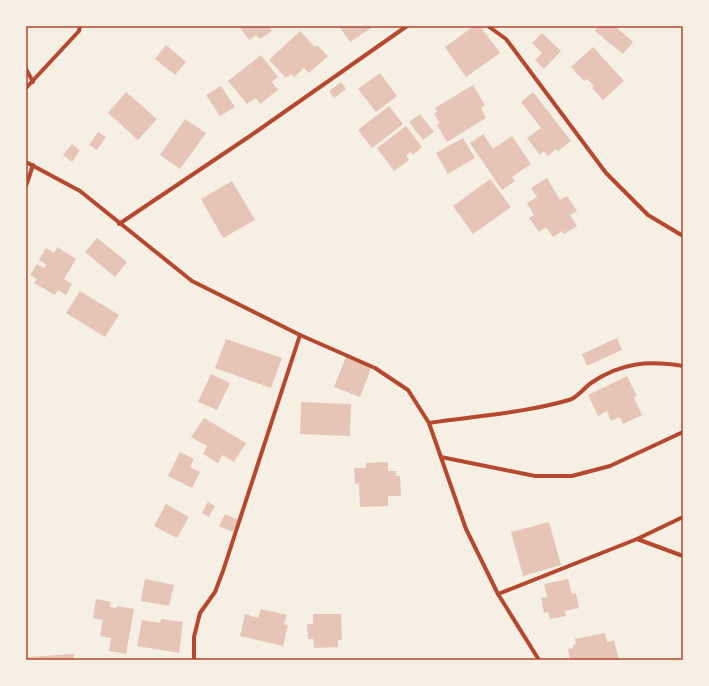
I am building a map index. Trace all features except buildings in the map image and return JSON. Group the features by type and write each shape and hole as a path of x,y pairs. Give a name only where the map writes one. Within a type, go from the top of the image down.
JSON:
{"street":[{"path":"26,88 79,31 80,26"},
{"path":"119,224 250,136 407,26"},
{"path":"488,26 506,39 606,173 648,215 683,236"},
{"path":"26,69 33,82"},
{"path":"26,162 80,191 119,224 192,281 300,335 375,368 408,390 428,423 466,529 498,594 538,660"},
{"path":"26,186 33,165"},
{"path":"194,660 194,637 200,613 215,592 223,571 300,335"},
{"path":"428,423 535,408 572,400 589,384 609,371 630,365 666,363 683,366"},
{"path":"441,457 535,476 572,476 610,466 683,432"},
{"path":"498,594 637,539 683,517"},
{"path":"637,539 683,556"}]}
